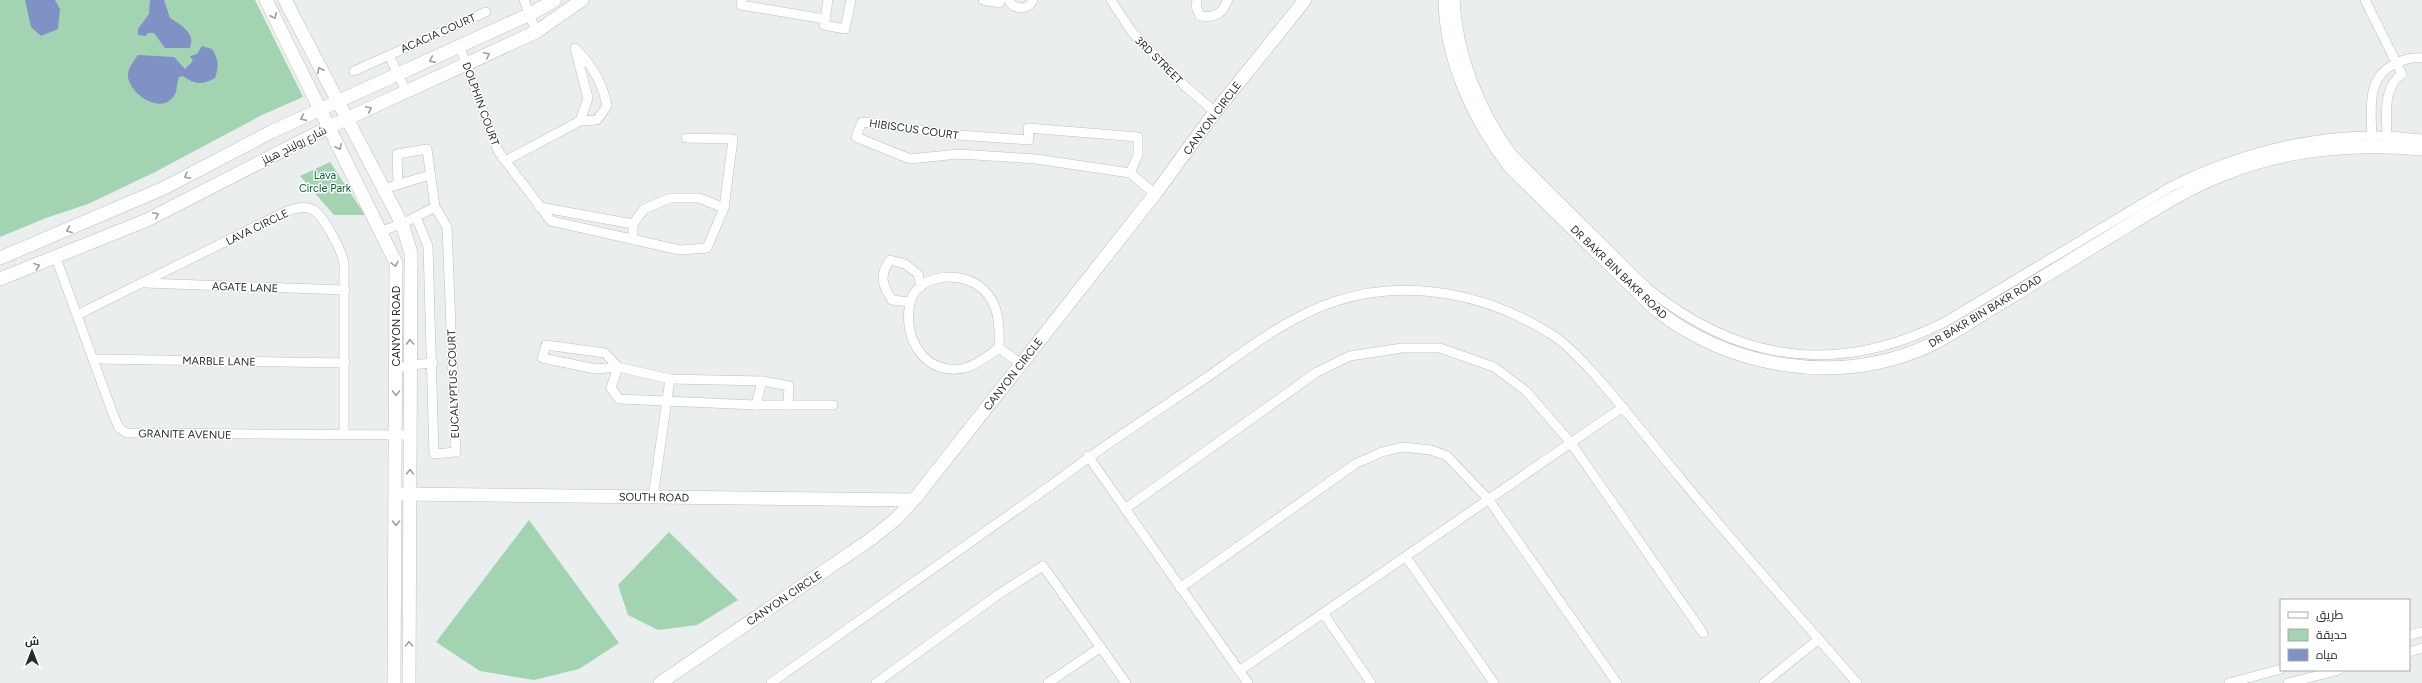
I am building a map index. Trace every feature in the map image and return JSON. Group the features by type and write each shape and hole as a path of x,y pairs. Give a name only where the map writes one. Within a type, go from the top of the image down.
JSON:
{"main road":[{"name":"CANYON ROAD","path":"266,0 396,263 394,683"},
{"name":"CANYON ROAD","path":"285,0 346,120 402,224 411,253 409,683"},
{"name":"شارع رولينج هيلز","path":"0,258 164,188 271,132 460,47 530,14 555,0"},
{"name":"شارع رولينج هيلز","path":"0,279 56,258 147,220 329,127 406,91 467,65 536,32 582,0"},
{"name":"CANYON CIRCLE","path":"660,683 871,539 896,519 913,500 1155,194 1215,112 1305,0"},
{"name":"DR BAKR BIN BAKR ROAD","path":"1445,0 1449,32 1457,66 1468,94 1492,144 1511,168 1655,310 1672,322 1712,344 1762,362 1792,366 1838,367 1869,364 1907,354 1950,334 2167,201 2195,186 2226,173 2281,157 2310,151 2348,147 2372,142 2422,149"},
{"name":"SOUTH ROAD","path":"396,495 410,493 913,500"}],"street":[{"path":"524,0 536,32"},
{"path":"742,0 741,5 825,19"},
{"path":"828,0 824,25 846,29 851,0"},
{"path":"983,0 999,3 1000,0"},
{"path":"1008,0 1011,5 1019,8 1028,6 1033,0"},
{"name":"3RD STREET","path":"1111,0 1132,32 1185,86 1215,112"},
{"path":"1197,0 1196,6 1200,16 1214,18 1224,10 1228,0"},
{"path":"1455,0 1456,27 1473,81 1498,134 1513,155 1647,288 1670,306 1686,317 1726,337 1778,352 1822,355 1869,351 1919,335 1945,322 2172,186 2209,167 2276,147 2314,140 2372,142 2387,137 2422,138"},
{"path":"2365,0 2402,74 2390,86 2387,103 2387,137"},
{"name":"ACACIA COURT","path":"354,71 389,54 486,12"},
{"name":"DOLPHIN COURT","path":"460,47 498,151 551,221 680,250 707,248 724,208 733,139 686,138"},
{"path":"505,161 580,121 597,120 607,106 604,88 588,61 575,48 588,98 580,121"},
{"name":"ACACIA COURT","path":"389,54 406,91"},
{"path":"2372,142 2372,89 2376,80 2383,71 2396,63 2411,58 2422,58"},
{"name":"HIBISCUS COURT","path":"862,122 958,135 1029,140 1028,128 1138,137 1138,155 1130,173 1029,158 958,154 910,159 856,137 862,122"},
{"name":"EUCALYPTUS COURT","path":"398,184 398,154 427,149 436,207 447,227 456,452 434,454 433,363 428,246 416,217"},
{"path":"1130,173 1155,194"},
{"path":"383,189 430,175"},
{"path":"634,240 634,224 644,209 670,198 699,198 724,208"},
{"path":"381,231 402,224 436,207"},
{"path":"539,207 634,224"},
{"name":"LAVA CIRCLE","path":"77,315 285,212 297,208 308,208 319,212 342,252 345,290 344,435"},
{"name":"GRANITE AVENUE","path":"56,258 119,428 127,433 410,436"},
{"path":"910,302 892,300 883,286 883,269 890,260 905,264 918,274 937,277 950,276 975,283 992,297 1000,326 999,348"},
{"path":"918,274 921,287"},
{"path":"937,277 921,287 910,302 909,323 915,345 925,361 947,369 966,368 999,348"},
{"name":"AGATE LANE","path":"144,283 345,290"},
{"path":"771,683 1050,486 1088,456 1288,322 1336,301 1373,293 1441,291 1512,312 1556,337 1582,361 1624,407 1719,524 1857,683"},
{"path":"618,367 605,353 546,345 542,358 596,369 618,367 670,379 762,381 789,386 788,405"},
{"path":"999,348 1021,364"},
{"path":"1125,509 1317,372 1350,356 1402,348 1440,348 1494,367 1526,392 1571,443 1703,633"},
{"name":"MARBLE LANE","path":"93,359 345,363"},
{"name":"EUCALYPTUS COURT","path":"396,369 410,365 433,363"},
{"path":"618,367 611,388 619,399 756,405 833,405"},
{"path":"653,497 670,379"},
{"path":"756,405 762,381"},
{"path":"1239,671 1624,407"},
{"path":"1180,588 1355,464 1382,452 1402,447 1431,450 1447,456 1489,500 1617,683"},
{"path":"1088,456 1248,683"},
{"path":"1406,557 1494,683"},
{"path":"876,683 999,594 1043,566 1126,683"},
{"path":"1323,614 1371,683"},
{"path":"2410,635 2422,632"},
{"path":"1764,683 1819,639"},
{"path":"1048,683 1101,647"},
{"path":"2410,652 2422,648"},
{"path":"2229,683 2280,669"},
{"path":"2288,683 2335,671"}],"green space":[{"path":"0,0 255,0 303,97 262,115 155,172 88,204 46,218 0,237"},
{"name":"Lava Circle Park","path":"330,162 365,215 334,215 300,176"},
{"path":"529,520 619,643 579,669 534,680 480,671 436,642"},
{"path":"669,532 738,600 697,625 658,630 628,615 618,585"}],"water":[{"path":"25,0 55,0 60,9 58,29 41,36 31,27"},
{"path":"150,0 164,0 170,18 183,27 189,34 191,38 190,48 165,48 154,33 148,33 146,36 138,35 138,29 149,14"},
{"path":"202,46 212,49 216,56 218,66 215,78 199,83 191,81 183,76 179,77 176,92 171,99 165,103 157,104 149,101 135,91 128,74 131,65 138,55 174,57 185,69 193,61 190,56 197,54"}]}
